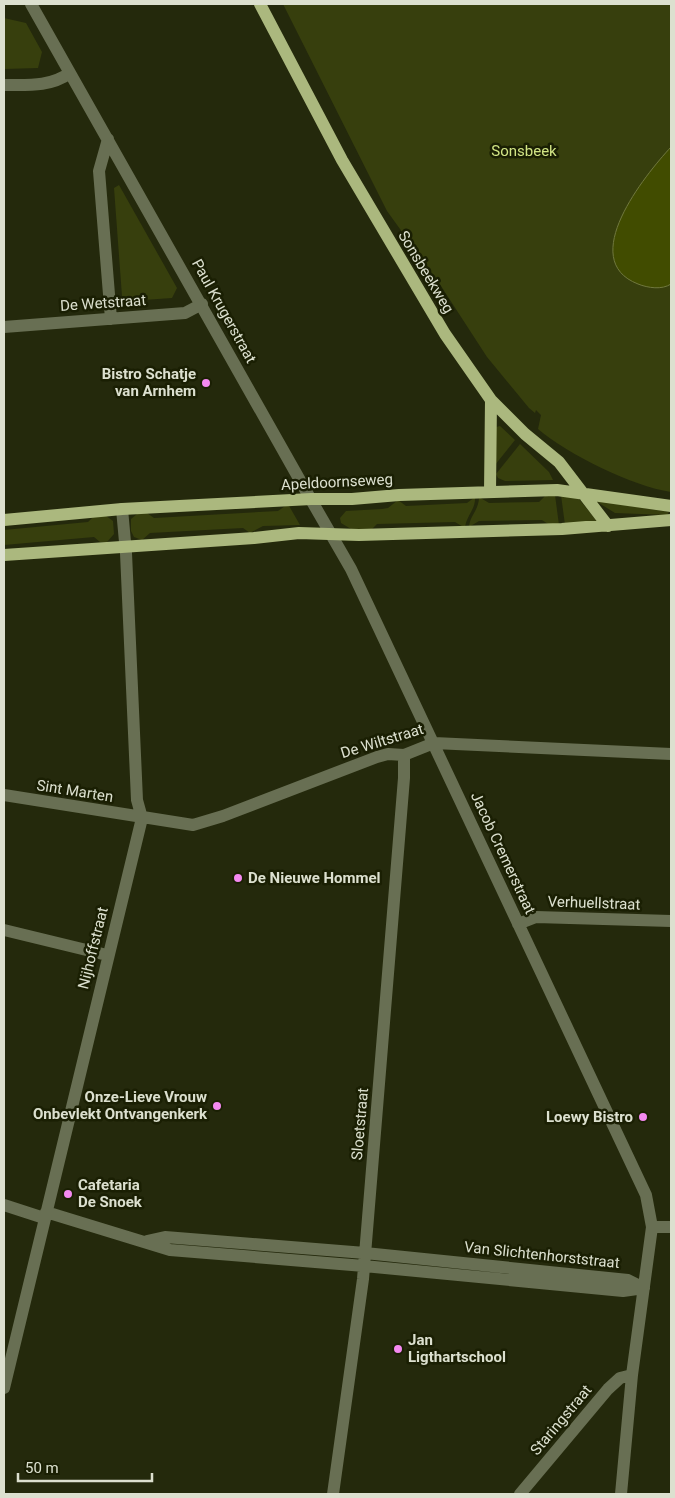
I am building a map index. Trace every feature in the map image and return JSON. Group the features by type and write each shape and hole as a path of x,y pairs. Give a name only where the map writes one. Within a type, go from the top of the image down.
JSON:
{"main road":[{"name":"Sonsbeekweg","path":"260,4 342,160 445,334 491,400 525,434 559,462 608,526"},
{"path":"490,492 491,400"},
{"name":"Apeldoornseweg","path":"4,520 122,509 310,499 352,499 557,490 671,506"},
{"path":"4,555 254,538 299,533 331,533 360,536 562,530 671,520"}],"street":[{"name":"Paul Krugerstraat","path":"31,4 202,304 310,499"},
{"path":"4,85 48,84 60,80 70,72"},
{"path":"108,139 100,171 111,319"},
{"name":"De Wetstraat","path":"4,327 185,313 202,304"},
{"name":"Jacob Cremerstraat","path":"310,499 331,533 434,743 646,1195 652,1227 632,1375 621,1494"},
{"name":"Nijhoffstraat","path":"4,1388 107,954 142,818 137,800 122,509"},
{"name":"De Wiltstraat","path":"142,818 194,825 377,757 388,754 404,755 434,743 671,754"},
{"name":"Sloetstraat","path":"333,1494 351,1374 365,1260 404,778 404,755"},
{"name":"Sint Marten","path":"4,795 142,818"},
{"name":"Verhuellstraat","path":"518,924 536,917 671,921"},
{"path":"4,930 107,954"},
{"name":"Van Slichtenhorststraat","path":"4,1205 146,1241 165,1237 365,1260 628,1280 644,1288"},
{"path":"652,1227 671,1227"},
{"name":"Staringstraat","path":"520,1494 608,1389 620,1378 632,1375"}],"green space":[{"name":"Sonsbeek","path":"283,4 671,4 671,492 638,483 583,459 538,429 541,415 536,410 535,413 529,408 487,357 439,283 387,211"},
{"path":"4,18 26,23 42,52 38,68 4,69"},
{"path":"119,185 177,288 172,298 129,301 122,296 114,188"},
{"path":"500,426 515,440 495,465 496,427"},
{"path":"520,444 549,472 553,480 505,481 498,478 496,474"},
{"path":"555,495 559,525 548,524 542,520 479,521 469,527 478,505 479,497 489,503 539,502 545,496"},
{"path":"561,495 579,499 597,521 565,525"},
{"path":"475,497 474,505 465,528 455,522 377,524 372,529 351,529 341,523 340,518 346,511 388,508 398,500 406,506 467,503"},
{"path":"594,500 669,512 667,515 615,513"},
{"path":"288,504 300,525 263,526 250,533 243,528 150,533 142,540 134,537 131,531 131,519 137,514 147,513 154,518 278,511"},
{"path":"105,515 113,521 114,534 107,542 100,542 94,537 4,545 4,530 88,522 94,516"}],"shaded area":[{"path":"671,147 671,284 659,288 650,287 638,284 621,272 613,256 614,237 633,196"}],"place":[{"name":"Bistro Schatje van Arnhem","path":"206,383"},
{"name":"De Nieuwe Hommel","path":"238,878"},
{"name":"Onze-Lieve Vrouw Onbevlekt Ontvangenkerk","path":"217,1106"},
{"name":"Loewy Bistro","path":"643,1117"},
{"name":"Cafetaria De Snoek","path":"68,1194"},
{"name":"Jan Ligthartschool","path":"398,1349"}]}
